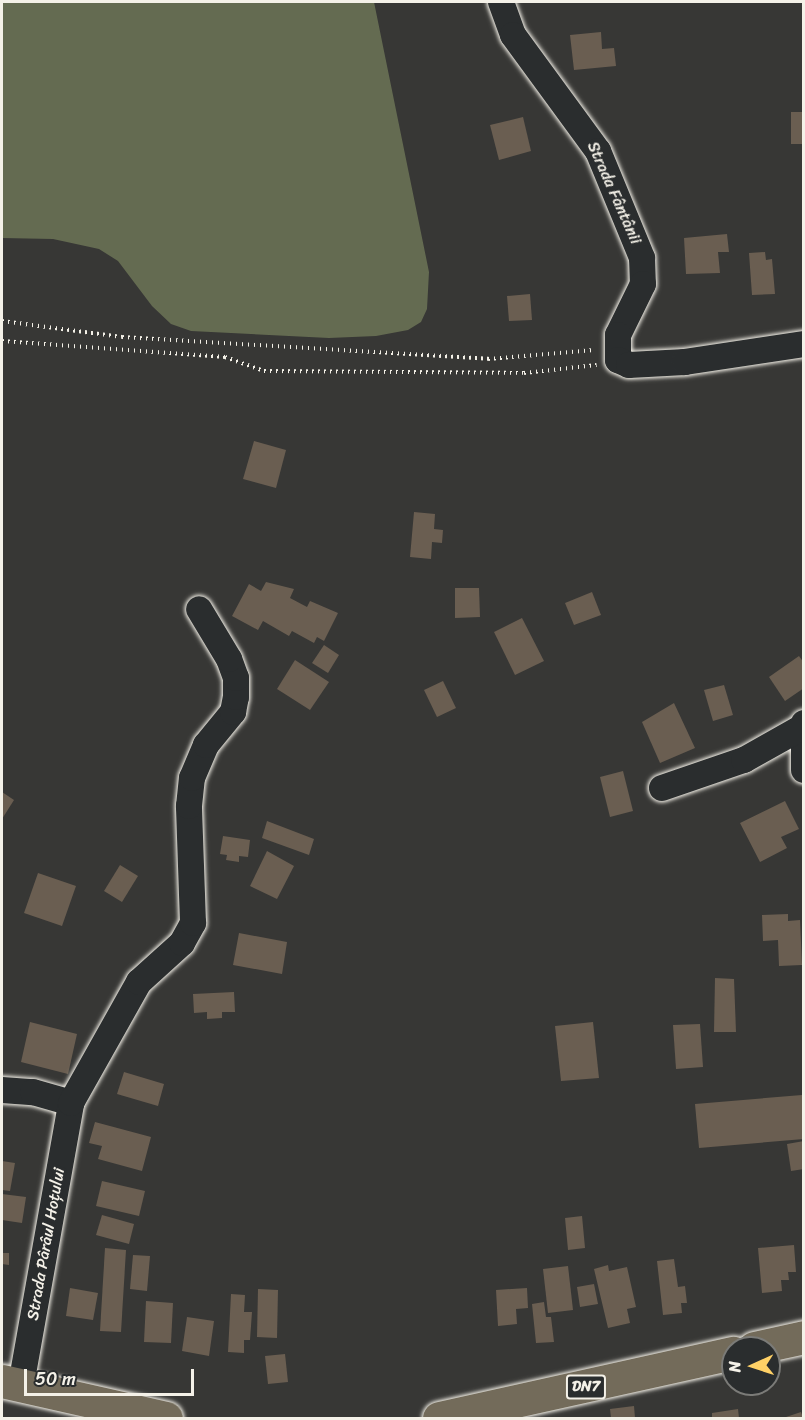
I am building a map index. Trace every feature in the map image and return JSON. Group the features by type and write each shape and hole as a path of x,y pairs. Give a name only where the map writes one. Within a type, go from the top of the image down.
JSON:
{"highway":[{"path":"781,1342 804,1337"},
{"name":"DN7","path":"439,1419 721,1356"},
{"path":"11,1383 166,1419"}],"street":[{"name":"Strada Fântânii","path":"501,2 513,35 598,151 642,258 644,284 617,354"},
{"path":"617,354 629,365 685,362 804,344"},
{"name":"Strada Pârâul Hoțului","path":"11,1383 71,1103 139,982 182,943 193,923 189,806 192,778 206,745 233,712 236,697 236,678 229,659 199,609"},
{"path":"662,788 744,760 802,726 804,770"},
{"path":"2,1090 33,1092 71,1103"}],"path":[{"path":"2,321 134,338 488,359 617,354"},
{"path":"2,341 225,357 264,371 524,373 617,354"}],"green space":[{"path":"2,2 374,2 429,272 427,309 421,322 408,330 376,336 329,338 191,331 171,324 152,306 118,261 99,249 53,239 2,238"}],"building":[{"path":"601,32 602,49 614,48 616,66 574,70 570,35"},
{"path":"791,112 804,112 804,144 791,144"},
{"path":"523,117 531,151 499,160 490,125"},
{"path":"727,234 729,252 718,252 720,273 686,274 684,238"},
{"path":"765,252 766,260 772,259 775,294 752,295 749,253"},
{"path":"530,294 532,320 509,321 507,296"},
{"path":"254,441 286,450 276,488 243,479"},
{"path":"414,512 435,514 434,529 443,530 442,543 432,542 431,559 410,557"},
{"path":"266,582 294,589 290,598 307,607 310,601 338,613 324,641 317,637 314,643 292,631 289,636 263,621 258,630 232,616 249,584 261,591"},
{"path":"455,588 479,588 480,617 455,618"},
{"path":"592,592 601,615 574,625 565,603"},
{"path":"522,618 544,661 515,675 494,632"},
{"path":"324,645 339,655 328,673 312,663"},
{"path":"799,656 804,663 804,688 785,701 769,677"},
{"path":"295,660 329,682 310,710 277,689"},
{"path":"443,681 456,708 437,717 424,690"},
{"path":"724,685 733,715 713,721 704,690"},
{"path":"674,703 695,748 660,763 642,722"},
{"path":"623,771 633,811 610,817 600,777"},
{"path":"2,792 14,800 2,819"},
{"path":"785,801 799,829 781,837 787,848 760,862 740,823"},
{"path":"267,821 314,839 309,855 262,838"},
{"path":"223,836 250,840 248,857 239,856 239,862 226,860 227,855 220,854"},
{"path":"267,851 294,866 277,899 250,886"},
{"path":"120,865 138,876 122,902 104,891"},
{"path":"38,873 76,886 62,926 24,913"},
{"path":"788,914 788,921 800,920 802,965 779,966 778,940 763,941 762,915"},
{"path":"239,933 287,942 282,974 233,965"},
{"path":"715,978 734,979 736,1032 714,1032"},
{"path":"234,992 235,1012 222,1012 222,1018 207,1019 207,1012 194,1013 193,994"},
{"path":"30,1022 77,1034 68,1074 21,1062"},
{"path":"593,1022 599,1078 561,1081 555,1026"},
{"path":"700,1024 703,1067 676,1069 673,1025"},
{"path":"124,1072 164,1084 158,1106 117,1094"},
{"path":"802,1095 804,1139 699,1148 695,1104"},
{"path":"95,1122 151,1137 142,1171 98,1159 102,1146 89,1143"},
{"path":"804,1141 804,1169 791,1171 787,1144"},
{"path":"2,1161 15,1163 10,1191 2,1190"},
{"path":"102,1181 145,1191 139,1216 96,1206"},
{"path":"2,1194 26,1197 22,1223 2,1220"},
{"path":"102,1215 134,1224 129,1244 96,1235"},
{"path":"582,1216 585,1248 568,1250 565,1218"},
{"path":"794,1245 796,1272 788,1272 789,1280 781,1280 782,1291 762,1293 758,1248"},
{"path":"105,1248 126,1250 121,1332 100,1331"},
{"path":"2,1253 9,1253 9,1265 2,1264"},
{"path":"133,1255 150,1256 147,1291 130,1289"},
{"path":"674,1259 678,1287 685,1286 687,1303 681,1303 682,1313 663,1315 657,1261"},
{"path":"608,1265 609,1271 627,1267 636,1307 627,1309 630,1323 608,1328 594,1269"},
{"path":"568,1266 573,1310 548,1313 543,1269"},
{"path":"594,1284 598,1304 580,1307 577,1287"},
{"path":"70,1288 98,1293 93,1320 66,1316"},
{"path":"527,1288 528,1308 516,1309 517,1324 498,1326 496,1290"},
{"path":"258,1289 278,1290 277,1338 257,1337"},
{"path":"231,1294 245,1295 244,1312 252,1312 250,1340 244,1340 244,1353 228,1352"},
{"path":"146,1301 173,1303 171,1343 144,1342"},
{"path":"544,1302 546,1317 551,1317 554,1342 536,1343 532,1304"},
{"path":"187,1317 214,1321 209,1356 182,1351"},
{"path":"285,1354 288,1382 268,1384 265,1356"},
{"path":"634,1406 635,1418 611,1418 610,1409"},
{"path":"738,1409 739,1418 712,1418 712,1413"},
{"path":"801,1412 803,1418 783,1418"}]}
